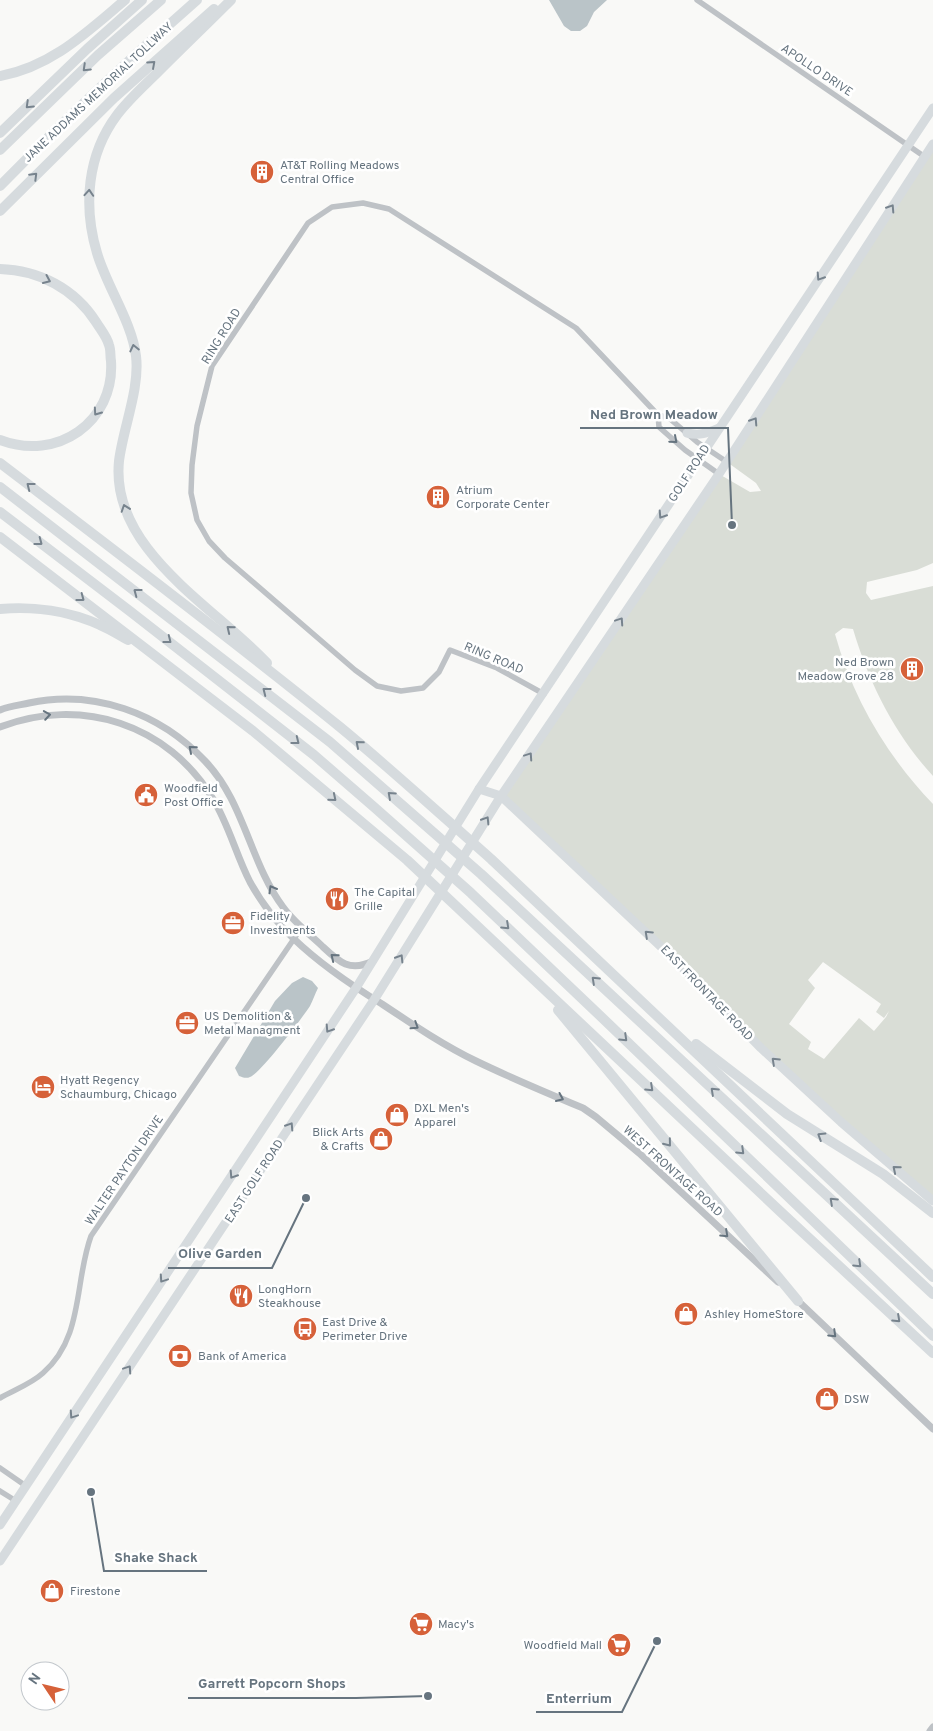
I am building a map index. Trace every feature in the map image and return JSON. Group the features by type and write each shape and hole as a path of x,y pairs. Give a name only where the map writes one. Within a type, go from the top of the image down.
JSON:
{"highway":[{"path":"0,76 14,73 53,57 78,40 125,0"},
{"path":"0,133 142,0"},
{"name":"JANE ADDAMS MEMORIAL TOLLWAY","path":"0,150 98,55 161,0"},
{"name":"JANE ADDAMS MEMORIAL TOLLWAY","path":"0,186 65,121 197,0"},
{"path":"0,211 114,98 224,0"},
{"path":"231,0 130,100 112,122 100,145 93,168 88,196 89,209 91,230 98,256 132,338 136,358 136,378 119,462 121,495 132,525 145,547 164,567 220,621 252,646 290,687"},
{"path":"0,269 21,271 42,277 74,296 90,313 104,333 110,346 111,368 110,382 105,401 95,416 82,429 67,439 52,444 24,445 0,440"},
{"path":"0,463 290,687 436,810 491,858 933,1277"},
{"path":"0,487 330,742 481,874 933,1294"},
{"path":"0,512 314,755 471,893 933,1336"},
{"path":"0,537 253,730 407,860 933,1352"},
{"path":"0,609 46,609 93,622 159,657"},
{"path":"525,971 798,1301"},
{"path":"654,1013 787,1114 883,1174 933,1213"}],"main road":[{"name":"GOLF ROAD","path":"479,789 933,108"},
{"name":"GOLF ROAD","path":"501,796 727,462 933,144"},
{"path":"687,433 704,434 720,428"},
{"name":"EAST FRONTAGE ROAD","path":"479,789 501,796 674,959 761,1048 841,1122 933,1201"},
{"name":"EAST GOLF ROAD","path":"0,1525 356,988 479,789"},
{"name":"EAST GOLF ROAD","path":"0,1561 374,1000 501,796"}],"street":[{"name":"APOLLO DRIVE","path":"697,0 925,156"},
{"name":"RING ROAD","path":"544,694 498,668 450,650 439,672 423,688 400,691 377,686 225,558 209,541 197,520 191,493 192,465 197,426 212,366 308,223 332,207 363,203 389,209 576,328 658,415 669,418 727,462"},
{"name":"RING ROAD","path":"658,415 659,427 698,460 719,474"},
{"path":"0,710 54,698 92,700 122,707 141,714 169,730 205,761 222,784 283,908 340,962 352,967 363,966 374,960"},
{"name":"WEST FRONTAGE ROAD","path":"0,727 20,719 54,714 77,714 130,726 155,739 175,754 189,767 213,799 250,882 270,912 294,939 341,978 425,1033 475,1061 583,1108 596,1117 639,1153 933,1429"},
{"name":"WALTER PAYTON DRIVE","path":"0,1398 41,1375 64,1350 75,1318 86,1249 91,1236 302,927"},
{"path":"0,1468 26,1486"},
{"path":"0,1491 16,1502"},
{"path":"930,1731 933,1727"}],"shaded area":[{"path":"549,0 607,0 594,12 587,26 580,31 571,31 564,26"},
{"path":"933,145 933,563 917,570 867,582 866,593 871,600 933,586 933,776 895,726 875,688 853,629 843,628 835,634 851,681 874,725 901,766 933,804 933,1200 833,1114 501,796 719,474 750,492 761,491 756,483 727,462","holes":["823,962 881,1004 876,1012 884,1018 889,1011 886,1017 874,1031 859,1018 824,1059 808,1049 811,1042 789,1024 815,988 808,980"]},
{"path":"303,977 312,981 318,988 310,1006 263,1066 250,1077 244,1078 239,1076 235,1068 275,1001 292,983"}],"place":[{"name":"AT&T Rolling Meadows Central Office","path":"262,172"},
{"name":"Atrium Corporate Center","path":"438,497"},
{"name":"Ned Brown Meadow","path":"732,525"},
{"name":"Ned Brown Meadow Grove 28","path":"912,669"},
{"name":"Woodfield Post Office","path":"146,795"},
{"name":"The Capital Grille","path":"337,899"},
{"name":"Fidelity Investments","path":"233,923"},
{"name":"US Demolition & Metal Managment","path":"187,1023"},
{"name":"Hyatt Regency Schaumburg, Chicago","path":"43,1087"},
{"name":"DXL Men's Apparel","path":"397,1115"},
{"name":"Blick Arts & Crafts","path":"381,1139"},
{"name":"Olive Garden","path":"306,1198"},
{"name":"LongHorn Steakhouse","path":"241,1296"},
{"name":"Ashley HomeStore","path":"686,1314"},
{"name":"East Drive & Perimeter Drive","path":"305,1329"},
{"name":"Bank of America","path":"180,1356"},
{"name":"DSW","path":"827,1399"},
{"name":"Shake Shack","path":"91,1492"},
{"name":"Firestone","path":"52,1591"},
{"name":"Macy's","path":"421,1624"},
{"name":"Enterrium","path":"657,1641"},
{"name":"Woodfield Mall","path":"619,1645"},
{"name":"Garrett Popcorn Shops","path":"428,1696"}]}
